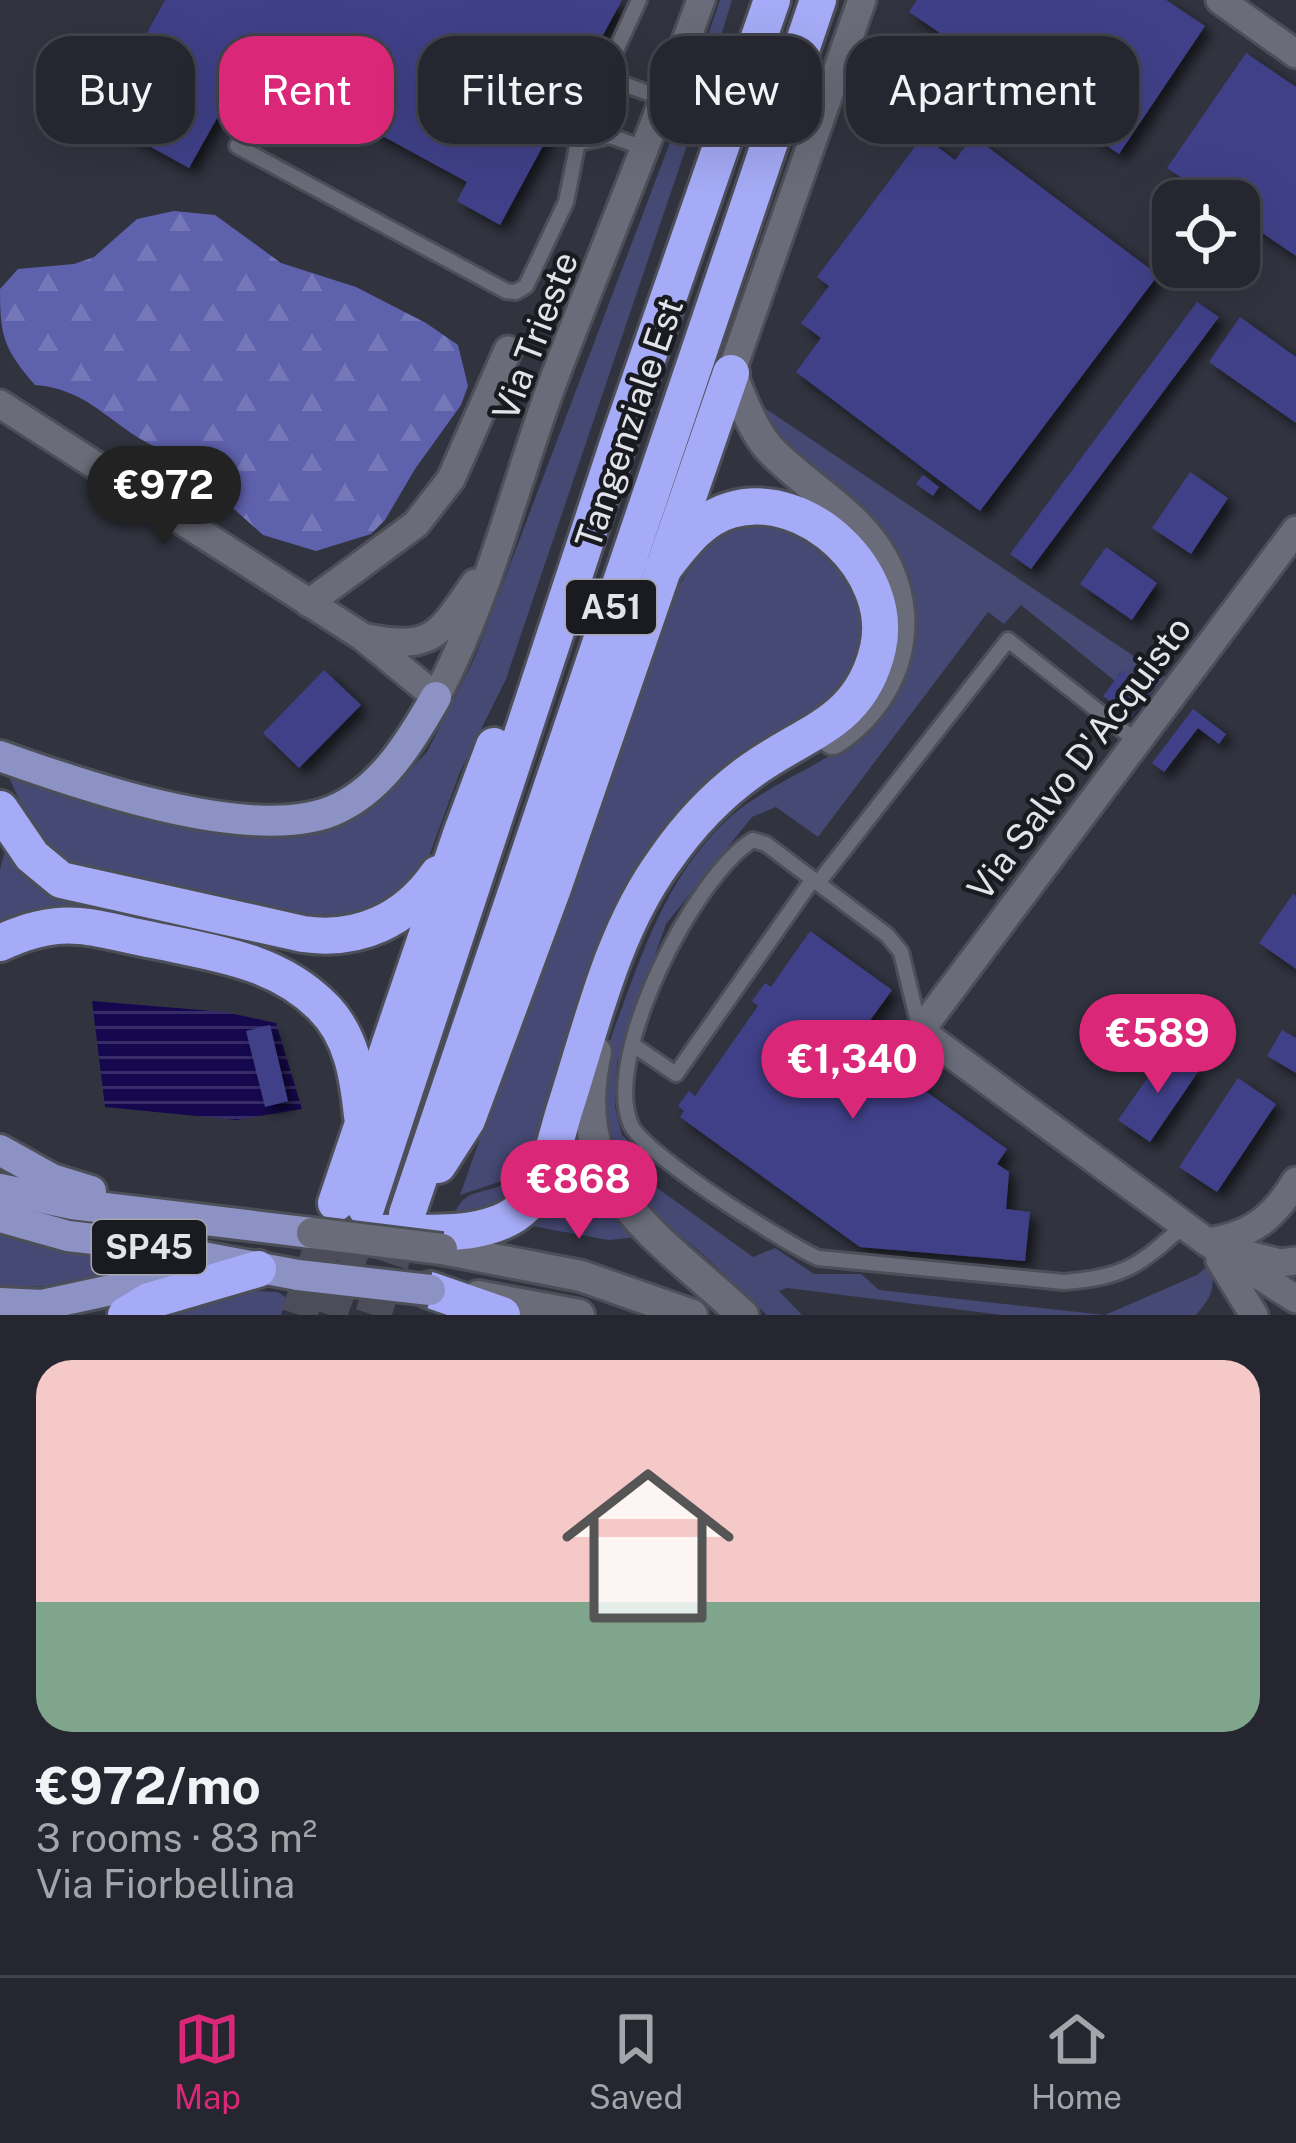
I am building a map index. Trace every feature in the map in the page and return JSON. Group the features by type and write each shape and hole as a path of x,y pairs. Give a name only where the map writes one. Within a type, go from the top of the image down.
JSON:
{"highway":[{"path":"663,569 698,529 732,510 758,506 807,521 857,560 874,589 880,641 867,683 856,700 826,726 725,791 693,823 651,879 619,949 552,1156 525,1205 495,1224 471,1228 338,1220 363,1126 460,834 621,434 749,0"},
{"name":"Tangenziale Est","path":"338,1220 772,0"},
{"name":"Tangenziale Est","path":"663,569 466,1120 407,1214 818,0"},
{"path":"663,569 731,373"},
{"path":"0,809 32,856 61,880 329,938 379,925 408,910 439,872 460,834"},
{"path":"0,943 22,932 80,926 246,959 275,972 321,1004 342,1031 358,1084 363,1126"},
{"path":"126,1315 149,1300 258,1269"},
{"path":"430,1290 502,1315"}],"main road":[{"path":"731,373 770,449 851,519 877,549 893,586 900,629 894,668 872,709 828,743 753,785 707,825 673,866 639,929 592,1071 591,1137 614,1192 743,1315"},
{"path":"0,756 173,808 250,820 283,819 330,812 364,792 402,752 436,698"},
{"path":"0,1150 52,1179 196,1218"},
{"name":"SP45","path":"0,1189 72,1204 196,1218 338,1220"},
{"name":"SP45","path":"0,1217 68,1236 298,1275"},
{"path":"338,1220 442,1249 581,1276 692,1315"},
{"path":"0,1303 43,1305 200,1268 258,1269 430,1290 579,1315"}],"street":[{"name":"Via Trieste","path":"688,36 701,0"},
{"path":"731,373 862,0"},
{"path":"1220,0 1296,54"},
{"name":"Via Trieste","path":"436,698 469,629 551,387 650,141"},
{"path":"309,603 416,524 451,479 508,350"},
{"path":"0,404 363,637 436,698"},
{"name":"Via Salvo D'Acquisto","path":"920,1031 1296,530"},
{"path":"363,637 402,645 427,640 446,623 494,556"},
{"path":"920,1031 1195,1234 1296,1301 1273,1315"},
{"path":"1195,1234 1241,1237 1285,1200 1296,1181"},
{"path":"1195,1234 1252,1257 1296,1262"},
{"path":"1195,1234 1235,1280 1254,1315"}],"lane":[{"path":"622,36 639,0"},
{"path":"626,142 647,149"},
{"path":"238,146 506,291 516,292 526,286 566,202 578,144"},
{"path":"633,1045 676,1074 816,881 1008,640 1136,740"},
{"path":"920,1031 902,952 816,881 766,844 753,840 742,846 678,928 633,1045 626,1099 632,1125 642,1139 793,1247 818,1258 1064,1282 1097,1280 1138,1267 1195,1234"}],"shaded area":[{"path":"720,0 732,0 721,36 708,36"},
{"path":"669,144 687,144 506,679 460,772 425,867 380,911 322,923 64,865 40,845 7,773 257,835 311,832 347,817 395,785 427,752 475,657"},
{"path":"757,403 1165,677 1132,718 1125,713 1144,689 1121,672 1115,681 1021,605 1004,624 988,612 818,837 776,807 752,817 666,924 617,1063 615,1107 622,1135 645,1156 642,1177 753,1257 775,1248 814,1274 861,1274 879,1290 1105,1315 1002,1315 787,1288 779,1291 802,1315 767,1315 697,1250 638,1204 614,1161 599,1110 602,1070 642,954 678,881 730,817 866,730 899,685 909,651 912,597 901,556 873,519 781,442"},
{"path":"777,522 841,557 870,619 850,684 703,791 653,846 630,885 524,1178 504,1201 455,1213 468,1196 500,1186 510,1168 499,1182 460,1195 667,610 707,546 735,529"},
{"path":"8,840 123,912 53,905 0,921 0,869"},
{"path":"92,1001 225,1012 276,1023 302,1109 237,1120 105,1107"},
{"path":"578,1130 602,1195 638,1237 608,1240 526,1225"},
{"path":"0,1235 132,1257 131,1263 67,1283 0,1286"},
{"path":"1209,1265 1211,1292 1196,1315 1105,1315 1197,1275"},
{"path":"254,1291 278,1292 287,1298 281,1315 175,1315"}],"green space":[{"path":"174,211 215,215 281,263 356,287 458,345 468,386 461,405 371,534 316,551 263,535 170,452 135,436 74,395 35,385 16,362 3,331 0,289 18,269 74,264 94,257 137,219"}],"building":[{"path":"165,0 622,0 602,36 418,36 418,144 544,144 500,225 457,201 467,182 394,142 394,36 219,36 219,115 189,168 145,144 195,144 195,36 145,36"},
{"path":"917,0 1166,0 1205,26 1139,124 1139,36 944,36 909,12"},
{"path":"1246,53 1296,87 1296,256 1260,231 1260,180 1185,180 1167,168"},
{"path":"917,144 934,144 955,160 967,144 984,144 1152,270 1152,283 980,511 796,372 821,338 801,323 829,286 817,277"},
{"path":"1104,144 1126,144 1119,154"},
{"path":"1197,302 1219,317 1031,569 1010,554"},
{"path":"1240,317 1296,357 1296,423 1209,362"},
{"path":"1190,472 1228,498 1191,554 1152,528"},
{"path":"923,475 939,487 933,496 916,484"},
{"path":"1106,547 1157,583 1132,620 1080,584"},
{"path":"324,670 361,705 299,768 263,733"},
{"path":"1122,671 1144,689 1125,713 1103,696"},
{"path":"1193,709 1226,734 1219,744 1198,728 1164,772 1152,763"},
{"path":"1296,896 1296,969 1259,943"},
{"path":"810,931 892,990 855,1041 1007,1149 997,1164 1009,1172 1006,1209 1030,1212 1025,1261 860,1247 680,1117 684,1111 678,1106 689,1091 695,1096 758,1006 752,1001 765,983 771,987"},
{"path":"270,1025 288,1101 265,1107 246,1031"},
{"path":"1282,1030 1296,1038 1296,1073 1267,1056"},
{"path":"1167,1050 1198,1072 1150,1142 1118,1120"},
{"path":"1238,1078 1276,1104 1217,1192 1179,1167"}],"tunnel":[{"path":"299,1315 335,1207"},
{"path":"329,1315 366,1208"},
{"path":"373,1315 407,1214"}]}
